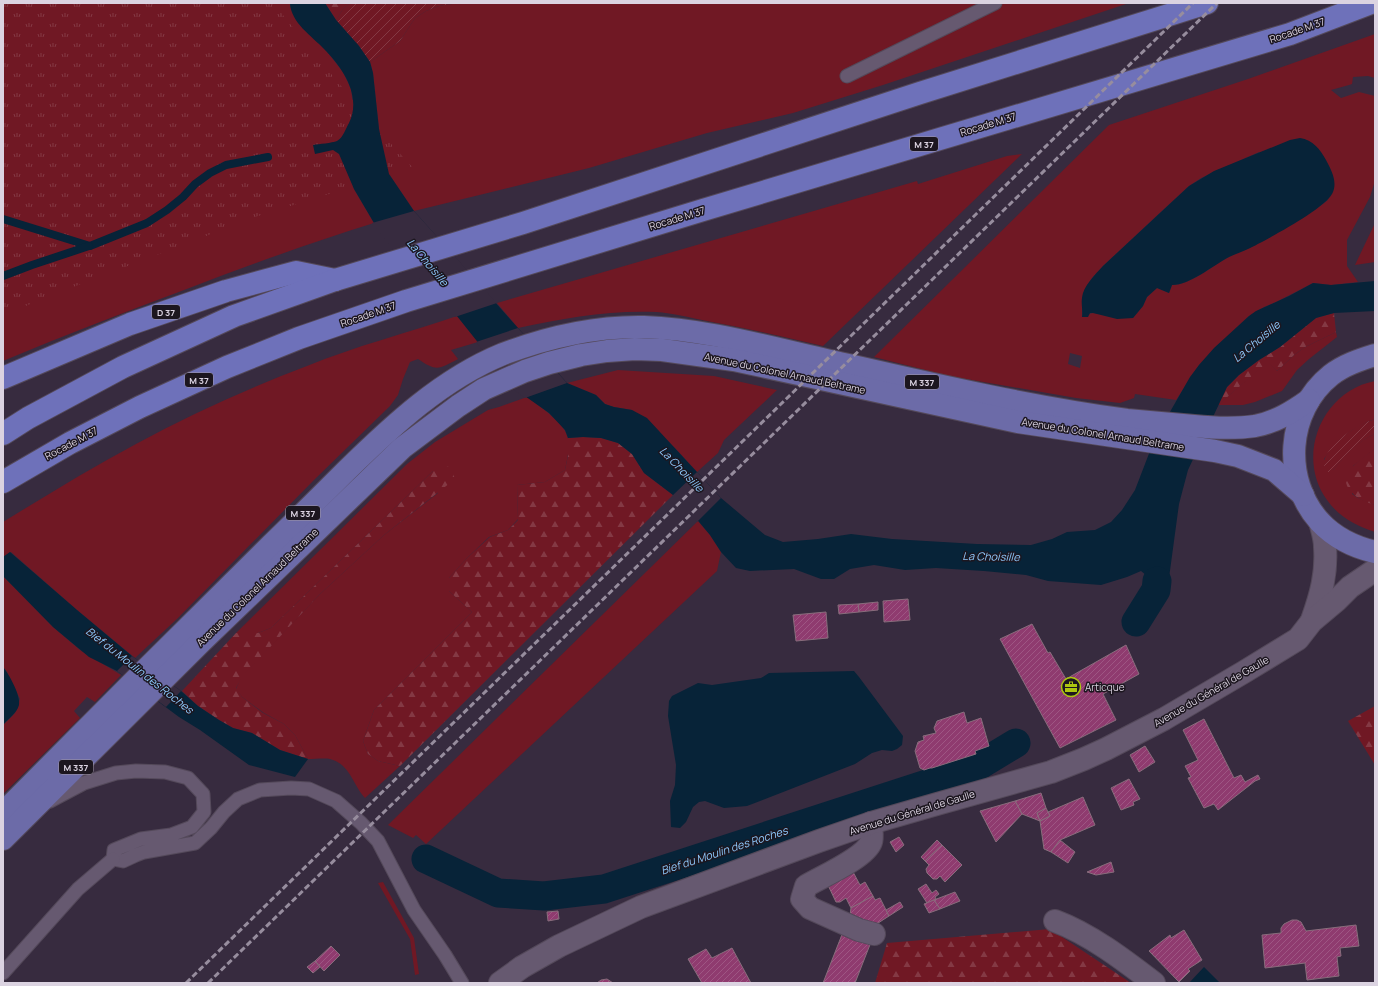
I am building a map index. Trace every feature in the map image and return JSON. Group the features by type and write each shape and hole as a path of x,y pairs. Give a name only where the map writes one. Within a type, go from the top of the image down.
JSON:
{"highway":[{"path":"3,434 28,418 123,368 234,316 335,280 523,223 920,93 1207,3"},
{"name":"Rocade M 37","path":"3,482 70,443 140,407 227,367 299,338 406,301 710,207 1290,34 1371,3"},
{"name":"D 37","path":"3,378 130,324 226,291 296,272 335,280"}],"main road":[{"name":"Avenue du Colonel Arnaud Beltrame","path":"3,839 28,814 141,689 359,458 400,419 444,386 502,355 532,344 558,337 599,330 643,327 669,329 746,341 917,381 1083,414 1155,423 1208,427 1237,428 1275,421 1289,414 1309,400"},
{"name":"Avenue du Colonel Arnaud Beltrame","path":"156,673 402,448 458,406 484,389 549,363 581,355 635,349 662,350 734,360 1018,422 1215,451 1238,456 1274,470 1303,495"},
{"path":"1375,355 1360,359 1345,366 1331,375 1319,387 1309,400 1301,415 1296,431 1294,448 1294,464 1297,480 1310,509 1320,522 1332,533 1346,542 1361,549 1375,552"},
{"name":"Avenue du Colonel Arnaud Beltrame","path":"3,813 141,689"}],"street":[{"name":"Avenue du Général de Gaulle","path":"1312,620 1325,575 1325,546 1320,522"},
{"name":"Avenue du Général de Gaulle","path":"500,983 522,967 559,946 641,907 871,823 1051,772 1084,759 1164,719 1298,639 1312,620 1337,600 1350,587 1375,570"},
{"path":"871,823 872,841 863,853 806,886 802,900 810,908 859,930 874,934"},
{"path":"1054,921 1066,926 1119,956 1154,983"}],"lane":[{"path":"847,76 995,3"},
{"path":"3,973 78,889 112,859 114,850 141,839 171,835 192,827 204,812 202,794 188,778 165,772 136,771 116,773 84,783 28,814"},
{"path":"112,859 123,862 144,852 195,843 212,828 224,812 238,799 260,790 291,788 309,789 336,801 361,823 378,841 414,910 462,983"}],"green space":[{"path":"3,3 290,3 290,6 309,34 325,49 343,72 351,89 353,105 345,165 354,189 374,223 237,270 97,323 3,361"},
{"path":"3,3 273,3 361,110 413,168 258,216 3,315"},
{"path":"325,3 350,3 343,9 336,20"},
{"path":"350,3 458,3 439,6 426,11 415,18 400,41 370,62 359,46 336,20 343,9"},
{"path":"458,3 1129,3 883,85 793,113 707,133 589,168 414,211 389,174 379,129 373,73 370,62 400,41 415,18 426,11 439,6"},
{"path":"1375,34 1375,78 1368,76 1353,77 1352,84 1331,90 1341,98 1359,92 1375,96 1374,184 1370,197 1347,240 1347,266 1358,282 1331,285 1313,283 1249,316 1199,365 1176,400 1135,394 1134,398 1120,403 1076,398 949,376 874,357 1109,125 1248,79","holes":["1259,152 1328,200 1290,226 1229,257 1187,282 1172,285 1169,293 1157,288 1147,297 1143,306 1133,318 1093,313 1082,316 1082,298 1085,289 1092,278 1164,209 1189,186 1201,178","1070,353 1082,356 1080,368 1068,364"]},
{"path":"1022,154 823,346 675,314 656,312 622,312 604,314 552,321 518,328 497,303 917,181 918,184 1007,156"},
{"path":"1375,223 1375,262 1355,265"},
{"path":"1334,313 1336,332 1305,347 1277,371 1268,362 1218,405 1227,387 1239,375 1280,347 1316,318"},
{"path":"457,316 478,342 451,350 458,359 442,367 438,368 430,366 418,359 410,362 398,395 390,406 314,480 178,618 135,658 77,610 11,552 3,557 3,522 119,453 220,402 285,374 344,352"},
{"path":"1336,332 1337,337 1297,370 1282,391 1255,402 1243,405 1218,405 1268,361 1277,371 1305,347"},
{"path":"618,370 714,376 777,390 724,440 718,453 697,472 675,448 632,410 605,404 596,395 567,383"},
{"path":"1375,381 1375,419 1346,434 1324,459 1333,470 1357,444 1375,434 1375,449 1353,466 1352,494 1375,505 1375,532 1361,527 1342,516 1327,500 1318,483 1314,464 1314,446 1319,428 1328,411 1341,398 1356,387"},
{"path":"527,397 551,415 566,433 569,447 565,470 545,482 517,485 518,519 508,530 489,537 449,578 449,591 472,612 374,710 363,741 368,754 378,761 400,766 365,798 347,770 342,765 330,759 308,759 295,735 284,724 264,713 242,697 236,689 241,677 320,594 384,535 438,493 433,471 271,628 258,633 236,633 407,464 435,442 488,410"},
{"path":"1375,419 1375,434 1357,445 1331,472 1328,472 1324,461 1336,443 1354,428"},
{"path":"568,438 601,438 618,443 632,454 644,473 673,495 400,766 378,761 368,754 363,741 374,710 472,612 449,591 449,578 467,558 490,537 508,530 518,520 517,485 545,482 565,470 568,456"},
{"path":"1375,449 1375,505 1364,501 1351,492 1346,483 1346,477 1353,466"},
{"path":"450,466 455,479 384,535 320,594 242,677 236,688 242,697 263,713 284,724 295,735 308,759 280,750 252,733 233,728 198,706 182,691 236,633 258,633 271,628 433,471"},
{"path":"698,521 710,535 721,552 717,571 426,844 416,835 413,838 388,825"},
{"path":"3,576 53,627 80,650 121,675 95,702 87,697 74,711 80,718 3,794 3,725 15,713 20,699 3,667"},
{"path":"1375,706 1375,765 1348,721"},
{"path":"383,882 414,938 419,974 415,975 410,939 378,883"},
{"path":"1050,929 1131,983 875,983 887,943"}],"water":[{"name":"La Choisille","path":"290,3 325,3 336,20 359,46 370,62 373,73 379,129 389,174 414,211 567,383 596,395 605,404 632,410 647,418 721,498 765,535 783,542 851,534 892,539 977,544 1031,545 1052,539 1067,532 1095,530 1111,522 1122,510 1135,490 1155,438 1190,377 1214,348 1249,316 1256,311 1313,283 1331,285 1375,281 1375,311 1334,313 1316,318 1280,347 1239,375 1227,387 1188,470 1179,504 1169,578 1159,603 1149,620 1136,614 1152,588 1151,579 1141,571 1101,585 1048,581 1026,575 984,571 936,568 905,570 874,565 850,569 834,579 821,579 794,569 750,571 736,568 721,552 710,535 689,510 673,495 644,473 632,454 618,443 601,438 568,438 565,430 549,413 515,389 457,316 398,252 374,223 354,189 339,154 333,150 315,154 313,145 337,141 343,135 352,113 352,93 344,74 338,65 298,23 291,10"},
{"path":"1300,138 1309,141 1319,149 1334,177 1334,190 1327,201 1280,232 1229,257 1193,279 1172,285 1169,293 1157,288 1147,297 1143,306 1133,318 1117,319 1093,313 1090,313 1088,317 1082,317 1083,294 1093,277 1189,186 1214,171 1290,140"},
{"path":"10,552 132,656 181,691 198,706 233,728 252,733 280,750 308,759 295,777 249,765 179,717 117,671 89,657 53,627 3,576 3,557"},
{"path":"3,667 14,685 18,696 19,705 12,716 3,725"},
{"path":"854,671 903,736 902,745 892,751 882,750 872,753 855,764 747,806 724,808 705,801 699,802 693,807 686,822 680,828 671,827 670,801 675,785 676,765 668,716 669,701 672,696 698,683 712,685 761,678 769,673"},
{"path":"1204,967 1220,983 1189,983"}],"pier":[{"path":"414,211 497,303 455,317 397,254 372,223"},
{"path":"518,328 567,383 525,398 514,390 476,342"},
{"path":"697,472 721,498 697,522 672,496"},
{"path":"132,656 181,691 166,707 117,671"}],"building":[{"path":"908,599 910,620 884,622 883,601"},
{"path":"878,602 878,610 859,612 858,604"},
{"path":"858,604 859,612 839,614 838,605"},
{"path":"826,612 828,638 796,641 793,615"},
{"name":"Articque","path":"1032,624 1048,653 1050,652 1066,679 1126,645 1139,674 1103,694 1116,720 1060,748 1000,639"},
{"path":"964,712 967,723 981,718 989,746 975,751 976,754 924,770 920,768 915,751 918,742 924,740 923,736 936,733 934,728 937,721"},
{"path":"1204,719 1234,778 1241,775 1245,782 1258,775 1260,779 1255,781 1218,810 1214,804 1204,808 1188,778 1191,777 1185,766 1198,760 1183,730"},
{"path":"1145,746 1155,762 1139,772 1130,755"},
{"path":"1129,779 1140,799 1133,802 1134,805 1121,810 1111,788"},
{"path":"1041,793 1046,808 1037,813 1040,821 1022,814 1015,801"},
{"path":"1083,797 1095,825 1060,840 1051,852 1044,849 1040,821 1050,816 1048,812"},
{"path":"1015,801 1022,814 996,842 980,811"},
{"path":"1046,808 1050,816 1040,821 1037,813"},
{"path":"899,837 904,845 896,852 890,842"},
{"path":"937,840 942,845 925,861 921,857"},
{"path":"1060,840 1075,852 1068,863 1051,852"},
{"path":"942,845 962,865 945,882 940,876 937,879 933,879 927,873 926,869 929,865 925,861"},
{"path":"1111,862 1114,872 1096,875 1087,872"},
{"path":"852,870 860,885 865,882 873,896 851,908 846,898 840,902 836,902 827,883"},
{"path":"926,884 932,893 936,890 939,894 935,897 936,899 927,903 918,889"},
{"path":"955,892 960,901 940,909 934,900"},
{"path":"873,896 875,900 880,898 889,916 875,925 850,916 851,908"},
{"path":"934,900 940,909 929,913 924,904"},
{"path":"900,902 903,907 889,916 886,910"},
{"path":"558,911 559,919 548,921 547,912"},
{"path":"1292,920 1301,922 1306,931 1356,925 1359,946 1340,948 1341,956 1337,957 1339,976 1307,980 1305,963 1265,968 1262,935 1281,933 1281,928 1284,924"},
{"path":"1184,930 1202,960 1188,969 1190,971 1179,982 1149,951 1170,935 1171,938"},
{"path":"843,932 871,942 855,983 823,983"},
{"path":"331,946 340,955 324,971 315,961"},
{"path":"732,948 751,983 702,983 688,959 706,949 712,958"},
{"path":"315,961 320,967 313,973 307,967"},
{"path":"607,979 613,983 597,983 601,980"}],"waterway":[{"path":"3,219 90,246 147,223 167,210 183,197 195,184 210,173 226,165 268,157"},
{"path":"3,276 89,246"},
{"name":"Bief du Moulin des Roches","path":"1136,622 1156,590 1157,581"},
{"name":"Bief du Moulin des Roches","path":"426,859 498,893 544,896 604,889 973,769 1016,743"}],"railway":[{"path":"186,983 1193,3"},
{"path":"208,983 1217,3"}],"place":[{"name":"Articque","path":"1071,687"}]}
